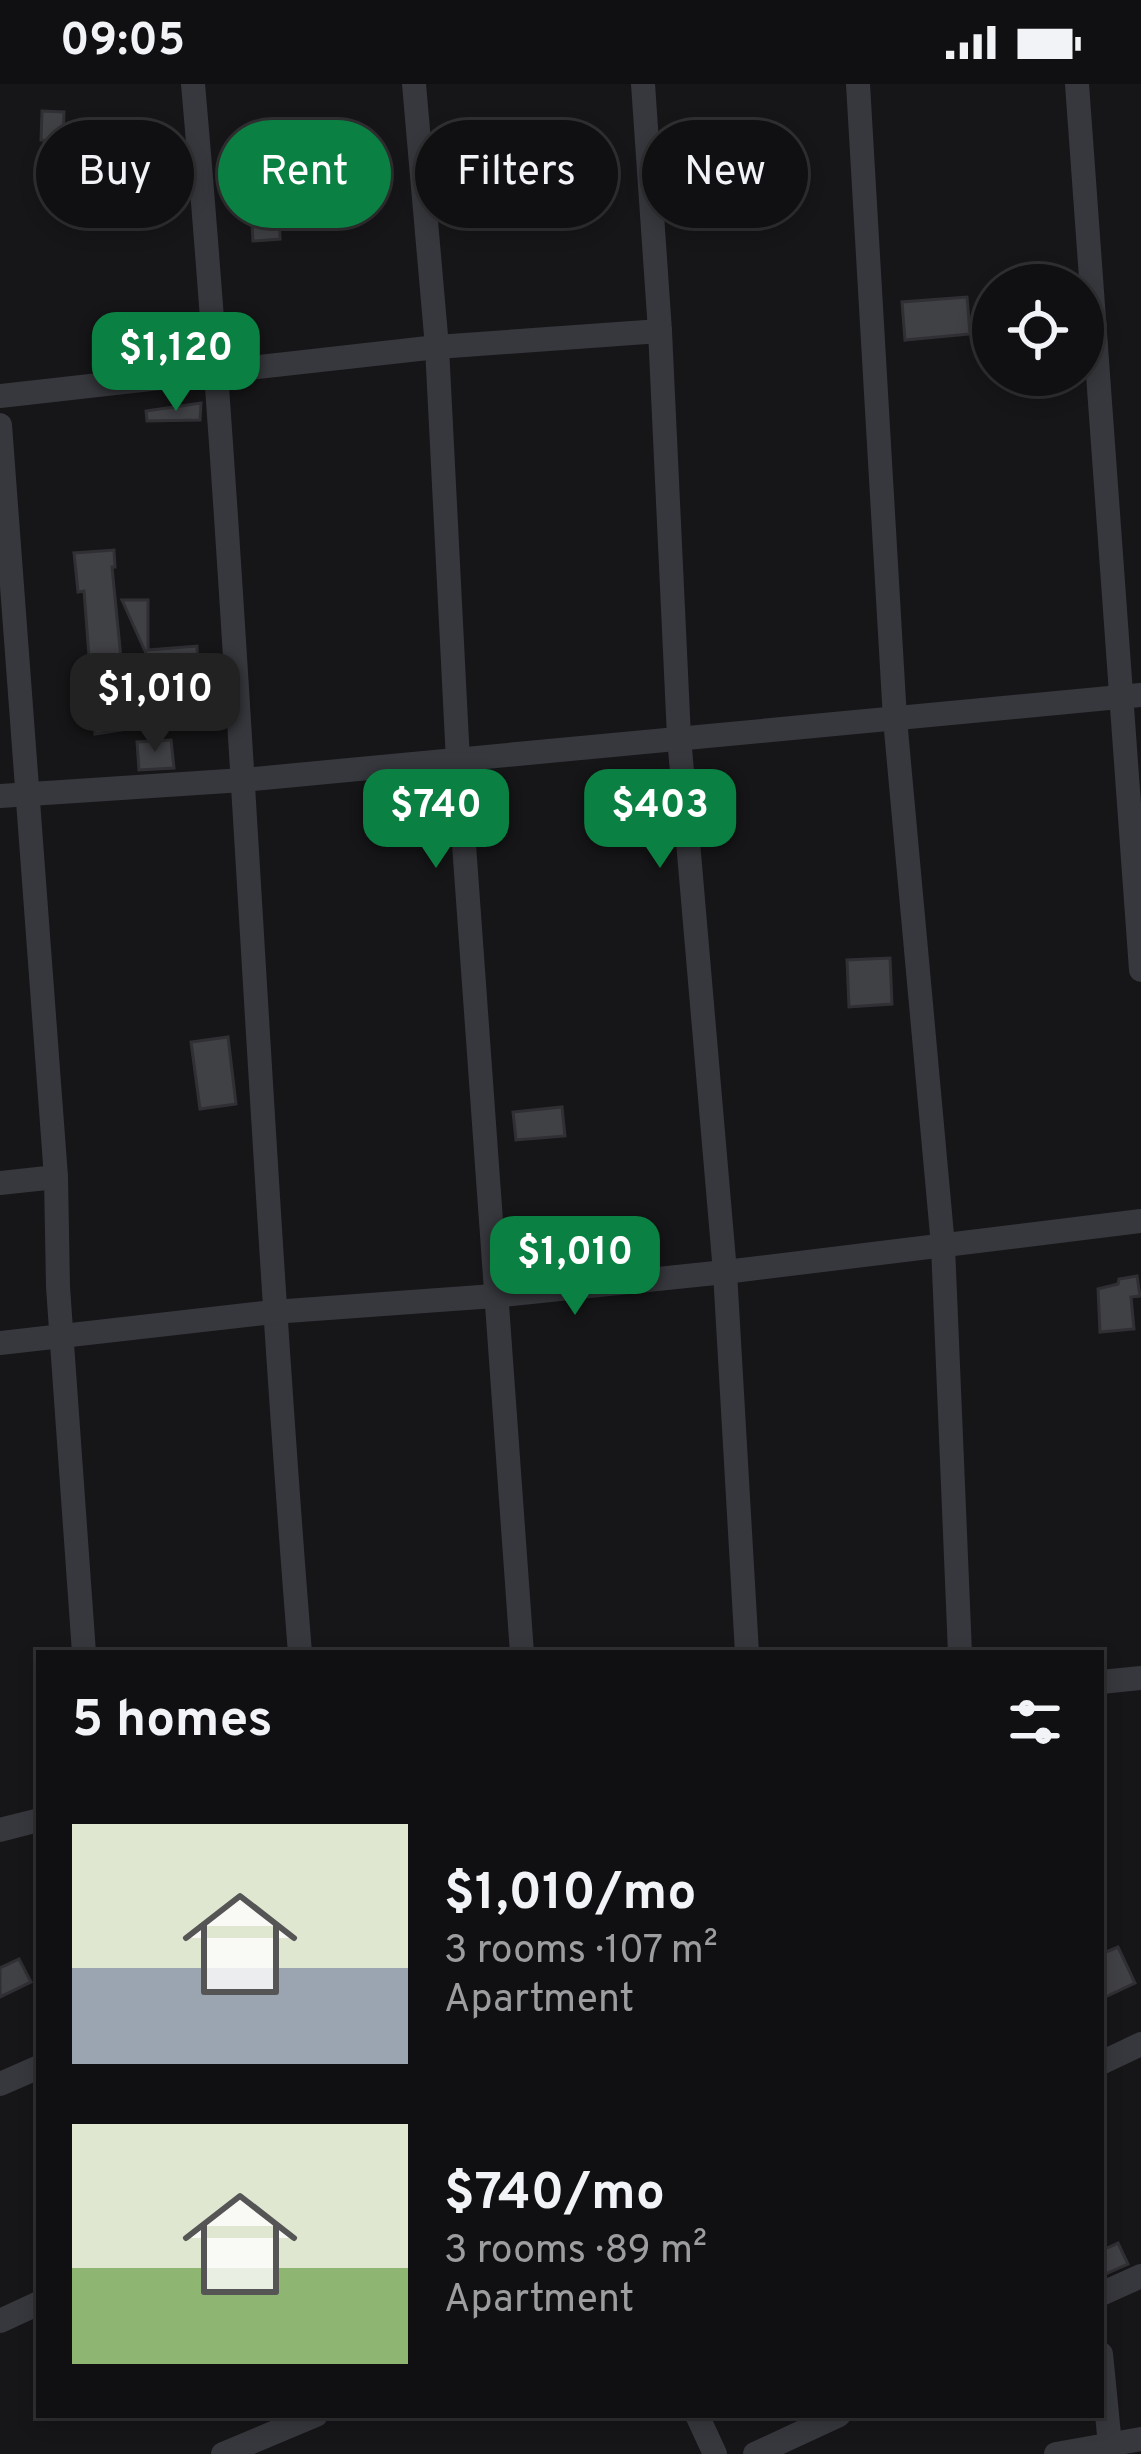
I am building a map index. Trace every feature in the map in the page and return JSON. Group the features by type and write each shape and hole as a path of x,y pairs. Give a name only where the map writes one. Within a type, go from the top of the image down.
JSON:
{"street":[{"path":"194,84 219,372 273,1312 300,1650"},
{"path":"414,84 436,347 458,761 522,1650"},
{"path":"643,84 679,736 725,1272 747,1650"},
{"path":"858,84 895,718 943,1246 960,1650"},
{"path":"1077,84 1130,696 1141,970"},
{"path":"0,396 436,347 660,331"},
{"path":"0,425 56,1177 84,1650"},
{"path":"0,796 458,761 679,736 1130,696"},
{"path":"0,1184 56,1177"},
{"path":"0,1343 273,1312 725,1272 1141,1221"},
{"path":"1104,1682 1141,1678"},
{"path":"0,1830 36,1821"},
{"path":"1104,2062 1141,2044"},
{"path":"0,2084 36,2068"},
{"path":"1104,2293 1141,2276"},
{"path":"0,2320 36,2304"},
{"path":"1104,2384 1110,2445"},
{"path":"223,2454 256,2436 307,2418"},
{"path":"698,2418 715,2454"},
{"path":"755,2454 833,2418"},
{"path":"1056,2454 1141,2439"}],"building":[{"path":"42,111 64,112 64,120 42,120"},
{"path":"252,228 280,228 280,239 253,241"},
{"path":"967,297 970,334 905,340 902,302"},
{"path":"201,403 200,420 147,421 146,411"},
{"path":"114,550 128,729 95,734 84,591 78,592 74,553"},
{"path":"122,600 148,600 148,650 197,646 198,667 154,671"},
{"path":"171,740 174,768 139,770 137,742"},
{"path":"890,958 892,1004 849,1007 847,960"},
{"path":"228,1037 236,1104 200,1109 191,1042"},
{"path":"562,1107 565,1136 516,1140 513,1112"},
{"path":"1137,1276 1140,1296 1131,1297 1134,1329 1100,1332 1098,1289"},
{"path":"1118,1947 1135,1983 1104,1998 1104,1953"},
{"path":"19,1959 31,1982 0,1997 0,1968"},
{"path":"1118,2243 1128,2264 1104,2275 1104,2250"}]}
